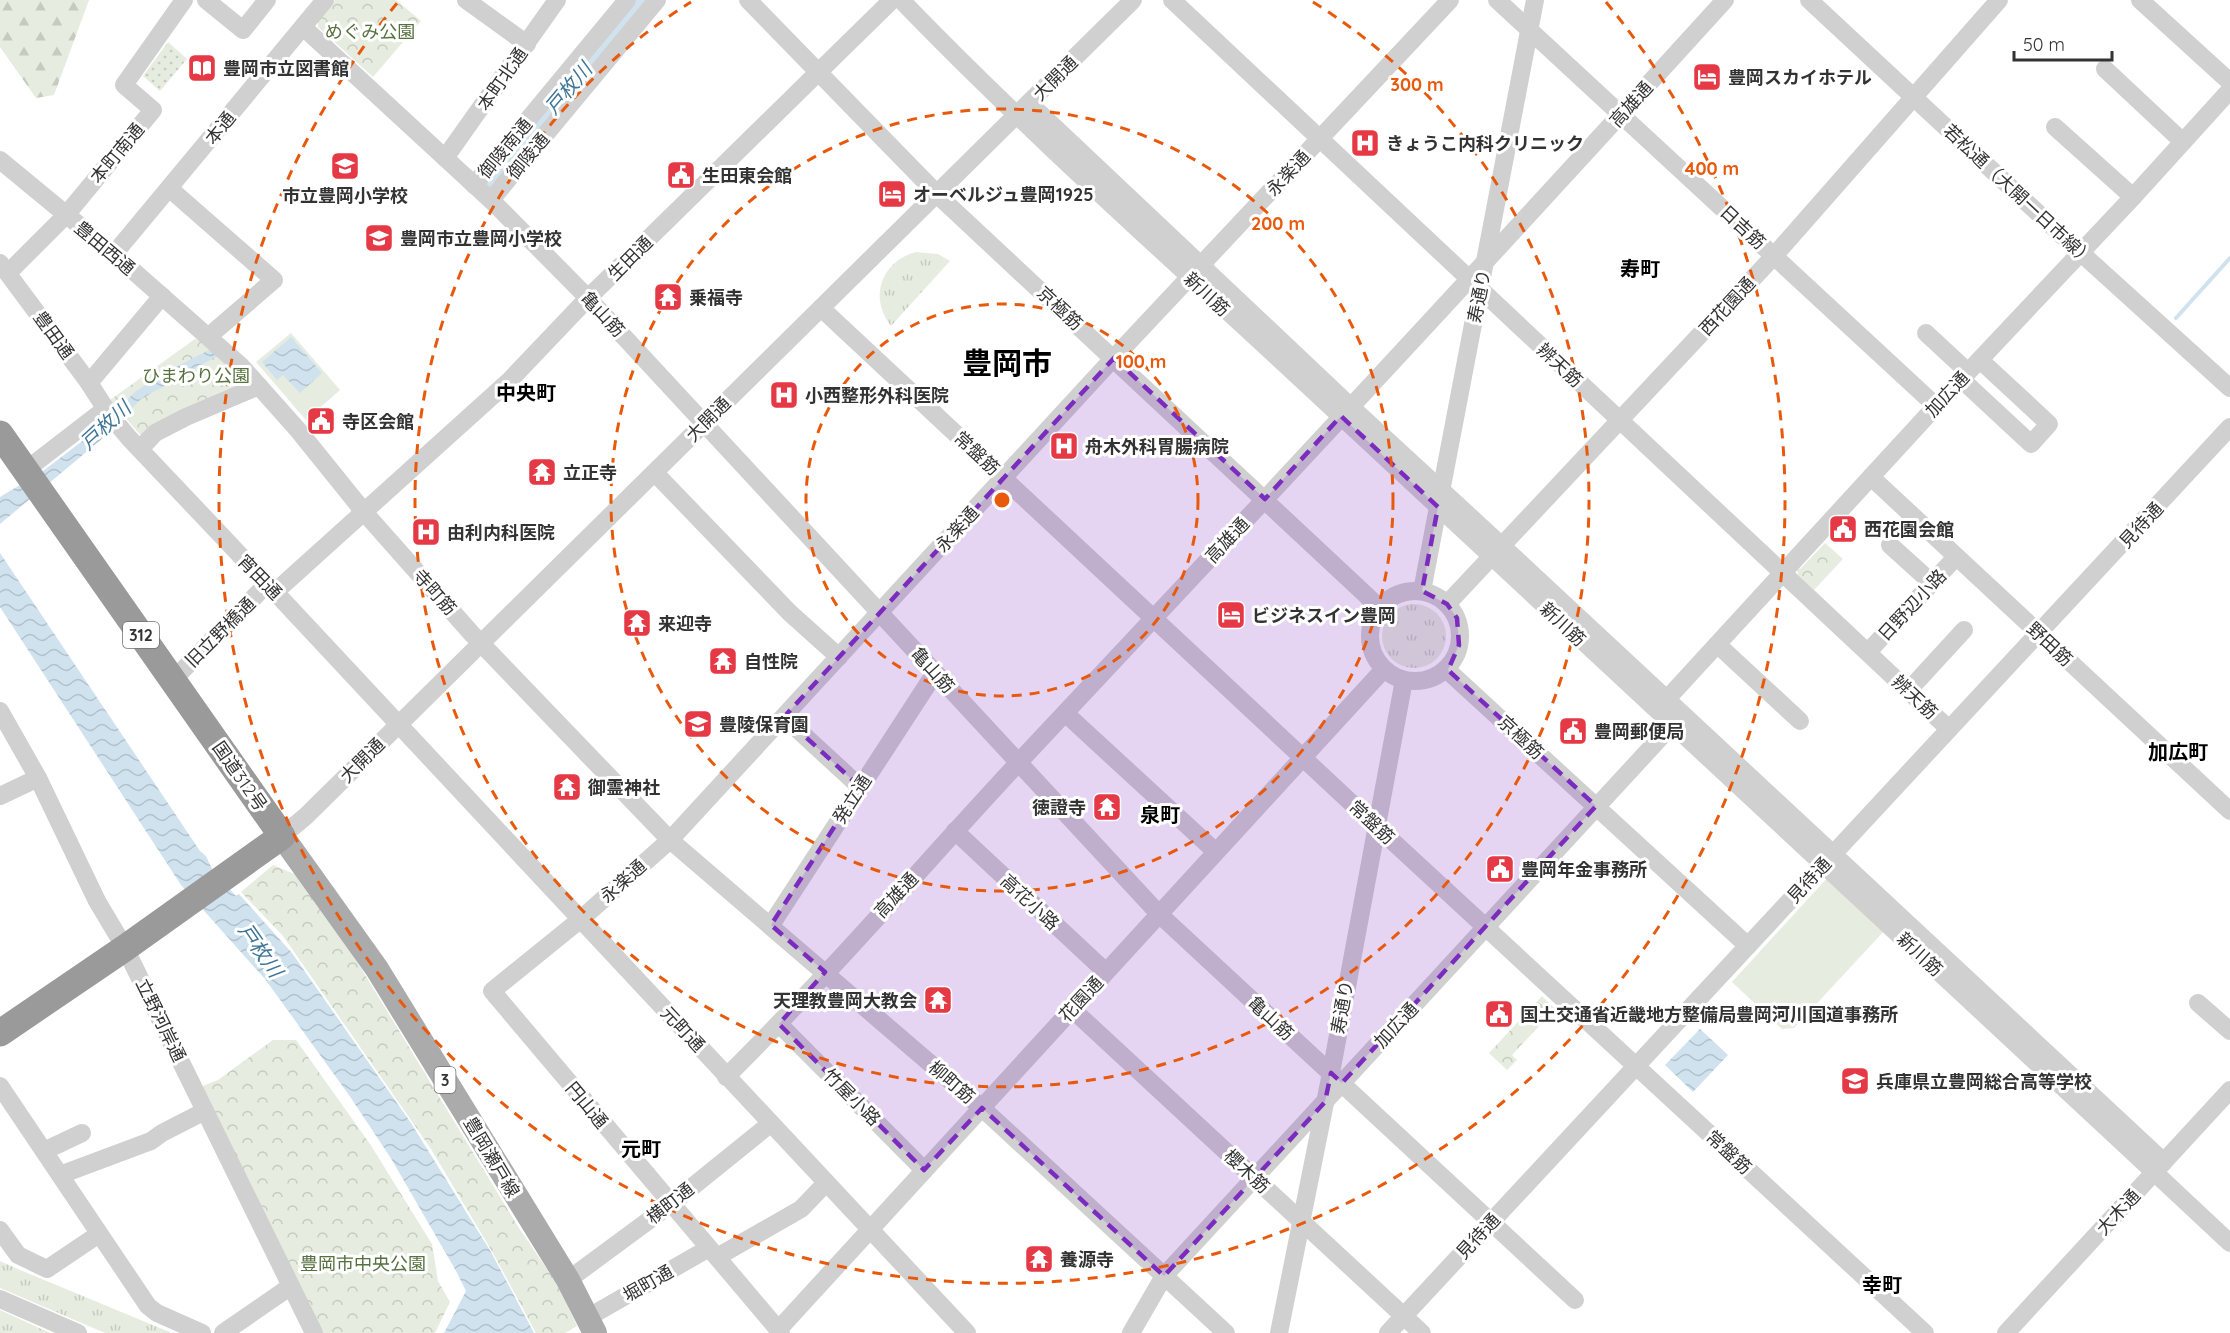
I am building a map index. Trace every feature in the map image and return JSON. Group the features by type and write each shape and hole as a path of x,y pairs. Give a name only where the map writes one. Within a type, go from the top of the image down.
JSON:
{"highway":[{"name":"国道312号","path":"0,434 282,836"},
{"path":"0,1033 125,948 282,836"}],"main road":[{"name":"豊岡瀬戸線","path":"282,836 377,969 568,1281 591,1326"}],"street":[{"name":"本町南通","path":"4,268 66,215 153,110 124,85 184,0"},
{"path":"206,0 243,30 267,0"},
{"name":"本通","path":"114,254 325,0"},
{"path":"466,0 527,44"},
{"name":"本町北通","path":"446,158 557,0"},
{"name":"御陵南通","path":"474,185 627,0"},
{"name":"御陵通","path":"491,200 657,0"},
{"name":"京極筋","path":"748,0 937,194 1380,608"},
{"name":"生田通","path":"364,512 508,381 588,298 892,0"},
{"name":"新川筋","path":"901,0 1440,499 1666,700 1828,859 2159,1167 2230,1243"},
{"name":"大開通","path":"282,836 306,816 1133,0"},
{"name":"辨天筋","path":"1172,0 1949,729"},
{"name":"永楽通","path":"581,919 670,840 1114,358 1450,0"},
{"name":"日吉筋","path":"1497,0 1935,406"},
{"name":"寿通り","path":"1422,591 1440,499 1474,285 1485,263 1535,0"},
{"name":"高雄通","path":"1485,263 1725,0"},
{"name":"若松通（大開一日市線）","path":"1809,0 2230,388"},
{"name":"西花園通","path":"1447,604 1774,256 1999,0"},
{"path":"2140,0 2230,82"},
{"name":"亀山筋","path":"303,27 491,200 588,298 1159,914 1575,1300"},
{"path":"2105,69 2183,142"},
{"name":"加広通","path":"1666,700 1935,406 2081,253 2230,90"},
{"path":"2055,127 2133,197"},
{"name":"豊田西通","path":"0,160 209,336"},
{"path":"170,189 274,280 209,336"},
{"name":"豊田通","path":"4,268 121,429"},
{"name":"高雄通","path":"726,1077 779,1024 955,831 1346,411 1474,285"},
{"path":"88,383 162,296"},
{"name":"常盤筋","path":"821,308 1376,826 1925,1333"},
{"path":"1926,333 1970,370"},
{"name":"寺町筋","path":"209,336 259,386 298,430 364,512 481,643 670,840"},
{"path":"140,449 155,433 259,386"},
{"path":"26,470 107,411"},
{"name":"見待通","path":"1388,1333 2230,428"},
{"name":"宵田通","path":"121,429 399,724"},
{"path":"655,472 790,613 839,657"},
{"name":"野田筋","path":"1871,477 2230,811"},
{"name":"旧立野橋通","path":"173,680 271,588 364,512"},
{"path":"1890,545 1932,583"},
{"name":"新川筋","path":"1497,551 1672,725 1828,859"},
{"name":"日野辺小路","path":"1868,652 1956,557"},
{"path":"1422,591 1447,604 1457,618 1460,636 1457,654 1446,669 1431,678 1422,681 1404,680 1384,669 1374,656 1370,639 1372,622 1380,608 1399,594 1422,591"},
{"path":"1908,690 1964,630"},
{"path":"1718,645 1800,721"},
{"name":"花園通","path":"779,1331 1384,669"},
{"name":"京極筋","path":"1446,669 1748,945"},
{"name":"発立通","path":"771,925 935,673"},
{"name":"寿通り","path":"1279,1333 1325,1102 1336,1078 1376,826 1404,680"},
{"name":"立野河岸通","path":"0,711 5,728 38,778 97,901 125,948 314,1333"},
{"path":"1065,713 1216,852"},
{"path":"784,717 860,787"},
{"name":"元町通","path":"399,724 967,1333"},
{"name":"加広通","path":"1336,1078 1486,927 1672,725"},
{"path":"0,796 38,778"},
{"name":"高花小路","path":"955,831 1106,972"},
{"name":"柳町筋","path":"670,840 982,1108 1226,1333"},
{"name":"円山通","path":"581,919 492,991 779,1331"},
{"path":"2198,1003 2230,1031"},
{"name":"櫻木筋","path":"1072,1009 1422,1333"},
{"name":"竹屋小路","path":"779,1024 924,1170"},
{"path":"0,1086 151,1309 202,1333"},
{"name":"大木通","path":"2006,1333 2230,1090"},
{"path":"1131,1333 1164,1276 1325,1102"},
{"path":"60,1175 151,1141 206,1111"},
{"name":"横町通","path":"568,1281 671,1204 770,1124"},
{"path":"44,1151 82,1133"},
{"name":"堀町通","path":"591,1326 713,1253 801,1209 826,1183"},
{"path":"0,1230 18,1255 47,1269 99,1234"},
{"path":"223,1333 291,1286"},
{"path":"0,1299 78,1333"},
{"path":"29,1311 45,1333"}],"highlighted area":[{"path":"1114,358 1265,499 1341,416 1438,507 1422,591 1447,604 1457,618 1459,645 1448,670 1596,806 1342,1083 1331,1073 1325,1102 1164,1276 982,1108 924,1170 779,1024 825,972 771,925 860,787 784,717"}],"green space":[{"path":"0,0 89,0 54,95 36,98 0,47"},
{"name":"めぐみ公園","path":"335,0 396,0 421,21 373,77 318,27 318,20"},
{"path":"168,42 187,59 160,91 143,76"},
{"path":"916,252 938,254 950,261 891,326 880,303 882,282 895,263"},
{"path":"291,333 340,390 306,420 256,362"},
{"name":"ひまわり公園","path":"195,339 206,343 247,382 143,438 110,400"},
{"path":"1825,543 1843,559 1814,590 1798,575 1797,568 1800,569"},
{"path":"1414,604 1432,609 1437,613 1441,618 1446,636 1441,654 1437,659 1432,663 1414,668 1396,663 1391,659 1387,654 1382,636 1387,618 1391,613 1396,609"},
{"path":"273,865 299,876 345,942 519,1228 559,1287 577,1326 565,1333 536,1333 493,1253 431,1149 283,936 241,892"},
{"path":"1828,877 1885,930 1794,1028 1782,1029 1732,982"},
{"path":"1542,996 1555,1009 1512,1055 1517,1060 1507,1070 1489,1053"},
{"name":"豊岡市中央公園","path":"273,1040 296,1040 370,1144 432,1244 438,1281 450,1302 435,1333 321,1333 200,1087 218,1080"},
{"path":"0,1261 172,1333 105,1333 0,1288"},
{"path":"0,1310 50,1333 0,1333"}],"water":[{"path":"291,337 322,373 300,393 283,375 277,380 262,362"},
{"path":"213,348 219,355 141,399 108,434 0,524 0,497 43,471 98,429 136,391 162,374"},
{"path":"0,553 200,851 206,856 213,871 236,896 239,894 292,953 411,1123 491,1252 534,1333 444,1333 466,1291 456,1271 392,1160 349,1095 265,979 181,885 0,607"},
{"path":"1700,1029 1728,1055 1693,1092 1665,1065"}],"waterway":[{"name":"戸枚川","path":"493,177 643,0"},
{"path":"2176,318 2230,258"}],"place":[{"name":"豊岡市立図書館","path":"202,68"},
{"name":"豊岡スカイホテル","path":"1707,77"},
{"name":"きょうこ内科クリニック","path":"1365,143"},
{"name":"市立豊岡小学校","path":"345,166"},
{"name":"生田東会館","path":"681,175"},
{"name":"オーベルジュ豊岡1925","path":"892,194"},
{"name":"豊岡市立豊岡小学校","path":"379,238"},
{"name":"乗福寺","path":"668,297"},
{"name":"小西整形外科医院","path":"784,395"},
{"name":"寺区会館","path":"321,421"},
{"name":"舟木外科胃腸病院","path":"1064,446"},
{"name":"立正寺","path":"542,472"},
{"name":"西花園会館","path":"1843,529"},
{"name":"由利内科医院","path":"426,532"},
{"name":"ビジネスイン豊岡","path":"1231,615"},
{"name":"来迎寺","path":"637,623"},
{"name":"自性院","path":"723,661"},
{"name":"豊陵保育園","path":"698,724"},
{"name":"豊岡郵便局","path":"1573,731"},
{"name":"御霊神社","path":"567,787"},
{"name":"徳證寺","path":"1107,807"},
{"name":"豊岡年金事務所","path":"1500,869"},
{"name":"天理教豊岡大教会","path":"938,1000"},
{"name":"国土交通省近畿地方整備局豊岡河川国道事務所","path":"1499,1014"},
{"name":"兵庫県立豊岡総合高等学校","path":"1855,1081"},
{"name":"養源寺","path":"1039,1259"}],"district":[{"name":"寿町","path":"1640,268"},
{"name":"豊岡市","path":"1007,363"},
{"name":"中央町","path":"526,392"},
{"name":"加広町","path":"2178,751"},
{"name":"泉町","path":"1160,814"},
{"name":"元町","path":"641,1148"},
{"name":"幸町","path":"1882,1284"}]}
